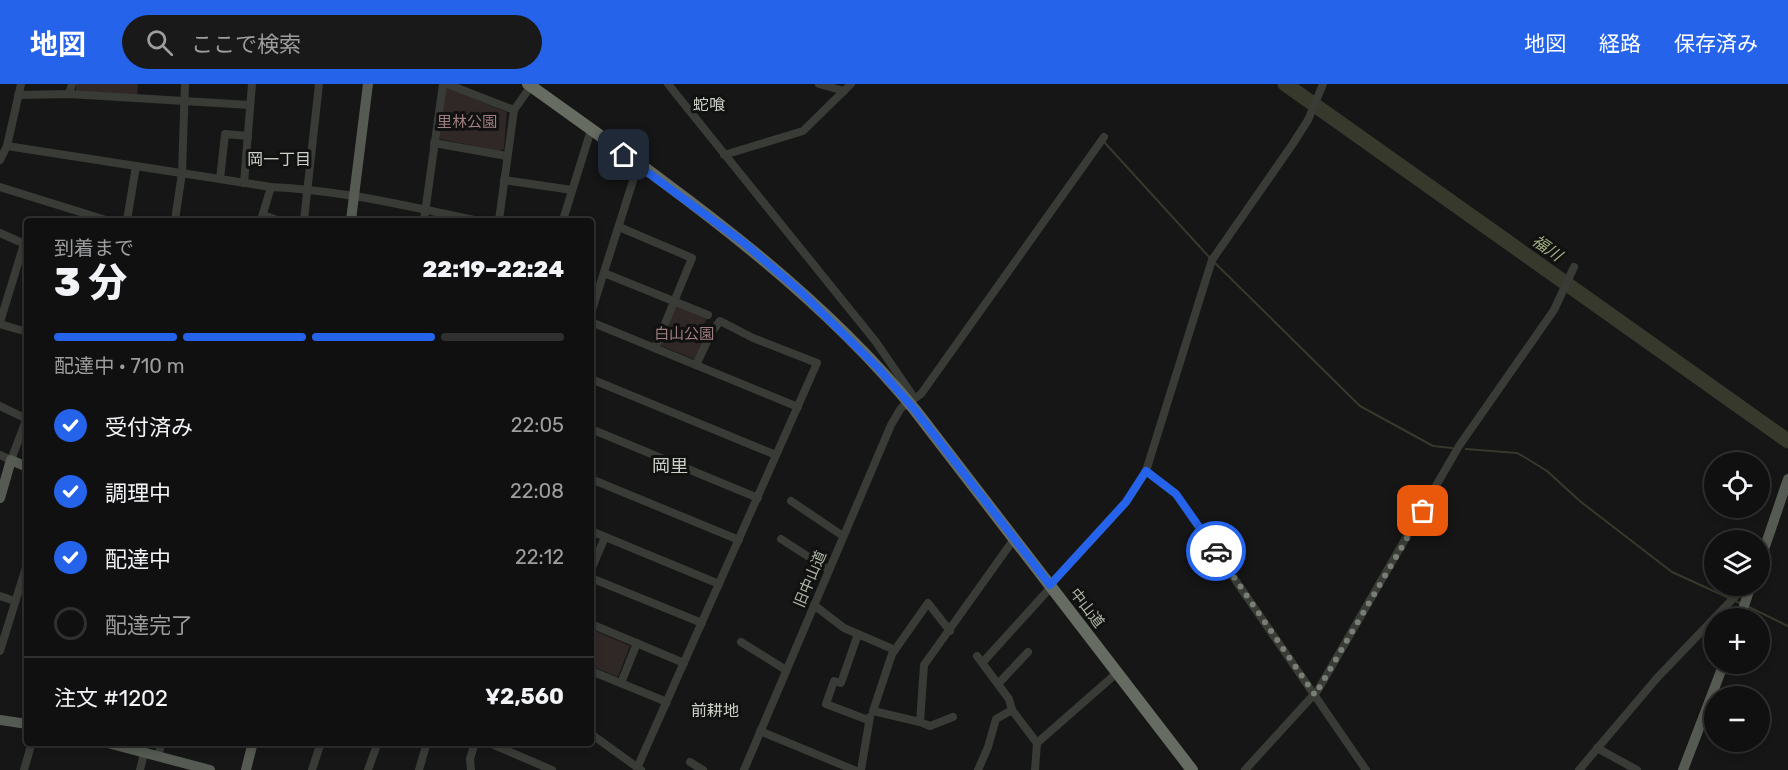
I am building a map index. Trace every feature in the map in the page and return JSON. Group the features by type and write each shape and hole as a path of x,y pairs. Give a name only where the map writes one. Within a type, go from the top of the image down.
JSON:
{"highway":[{"name":"中山道","path":"530,85 744,243 801,292 867,356 909,403 1192,770"}],"main road":[{"path":"351,218 368,84"},
{"path":"0,498 11,460 24,466"},
{"path":"1770,532 1788,479"},
{"path":"1683,770 1720,674"},
{"path":"0,720 24,724"},
{"path":"119,746 210,770"},
{"path":"246,770 252,746"}],"street":[{"path":"0,160 7,146 21,84"},
{"path":"69,94 72,84"},
{"path":"175,218 182,173 185,84"},
{"path":"244,183 252,84"},
{"path":"304,218 319,84"},
{"path":"424,218 434,143 445,84 514,110"},
{"path":"668,84 867,332 911,393 909,403"},
{"path":"819,84 847,87"},
{"path":"1035,770 1037,743 1012,710 1009,699 980,659 1051,586 1126,502 1146,471 1212,260 1293,145 1308,120 1323,84"},
{"path":"499,218 514,110 530,85"},
{"path":"724,155 803,131 847,87"},
{"path":"18,95 69,94 250,105"},
{"path":"564,218 591,130"},
{"path":"220,179 225,134 248,136"},
{"name":"旧中山道","path":"744,770 881,443 902,408 921,394 1104,137"},
{"path":"434,143 507,156"},
{"path":"7,146 271,187 309,188 355,195 464,218"},
{"path":"594,305 638,165"},
{"path":"126,218 136,166"},
{"path":"504,180 572,190"},
{"path":"0,187 100,218"},
{"path":"262,218 271,187"},
{"path":"619,227 692,258 655,348"},
{"path":"0,233 24,245"},
{"path":"24,248 2,304 0,323 24,331"},
{"path":"1245,770 1315,695 1459,446 1561,295 1573,268"},
{"path":"604,273 708,315"},
{"path":"594,736 639,768 666,702 817,363 753,338 720,321 711,333 696,365"},
{"path":"594,323 798,407"},
{"path":"856,346 867,332"},
{"path":"867,332 872,345 867,356"},
{"path":"594,380 776,455"},
{"path":"0,406 24,418"},
{"path":"0,455 11,460 24,427"},
{"path":"594,430 758,498"},
{"path":"1146,471 1176,494 1366,770"},
{"path":"594,480 739,540"},
{"path":"791,501 843,536"},
{"path":"594,532 719,584"},
{"path":"594,563 605,537"},
{"path":"782,539 829,570"},
{"path":"920,722 924,665 933,649 950,631 1014,539"},
{"path":"594,579 702,623"},
{"path":"0,651 15,601 24,587"},
{"path":"0,596 15,601"},
{"path":"1579,770 1657,678 1735,596"},
{"path":"861,770 868,720 895,650 928,603 950,631"},
{"path":"814,605 844,628 895,650"},
{"path":"594,625 684,663"},
{"path":"858,634 841,683 834,681 826,704 868,720"},
{"path":"741,642 786,670"},
{"path":"621,683 637,643"},
{"path":"998,684 1028,652"},
{"path":"594,672 666,702"},
{"path":"1037,743 1118,672"},
{"path":"978,770 996,719 1012,710"},
{"path":"873,711 930,726 952,717"},
{"path":"760,731 854,770"},
{"path":"24,770 31,746"},
{"path":"158,756 161,746"},
{"path":"312,770 320,746"},
{"path":"368,770 377,746"},
{"path":"419,770 426,746"},
{"path":"471,770 470,759 474,746"},
{"path":"496,746 552,770"},
{"path":"1598,748 1637,770"},
{"path":"140,770 144,753"},
{"path":"522,770 527,759"},
{"path":"690,762 703,770"}],"green space":[{"path":"76,84 138,84 137,96 76,92"},
{"name":"里林公園","path":"445,87 507,112 504,149 500,151 439,139"},
{"name":"白山公園","path":"675,305 707,319 702,327 708,330 696,360 659,345"},
{"path":"594,630 630,646 618,677 594,667"}],"waterway":[{"name":"福川","path":"1285,84 1788,441"},
{"path":"1105,143 1210,258"},
{"path":"1214,262 1360,406 1433,446 1452,448"},
{"path":"1466,449 1517,453 1526,458 1547,471 1581,502 1672,572 1742,604"},
{"path":"1747,606 1788,626"}],"way so far":[{"path":"1216,551 1315,695 1423,511"}],"district":[{"name":"蛇喰","path":"709,104"},
{"name":"岡一丁目","path":"279,159"},
{"name":"岡里","path":"670,466"},
{"name":"前耕地","path":"715,710"}],"route":[{"path":"624,155 744,243 801,292 878,368 915,410 1050,585 1126,502 1146,471 1176,494 1216,551"}]}
